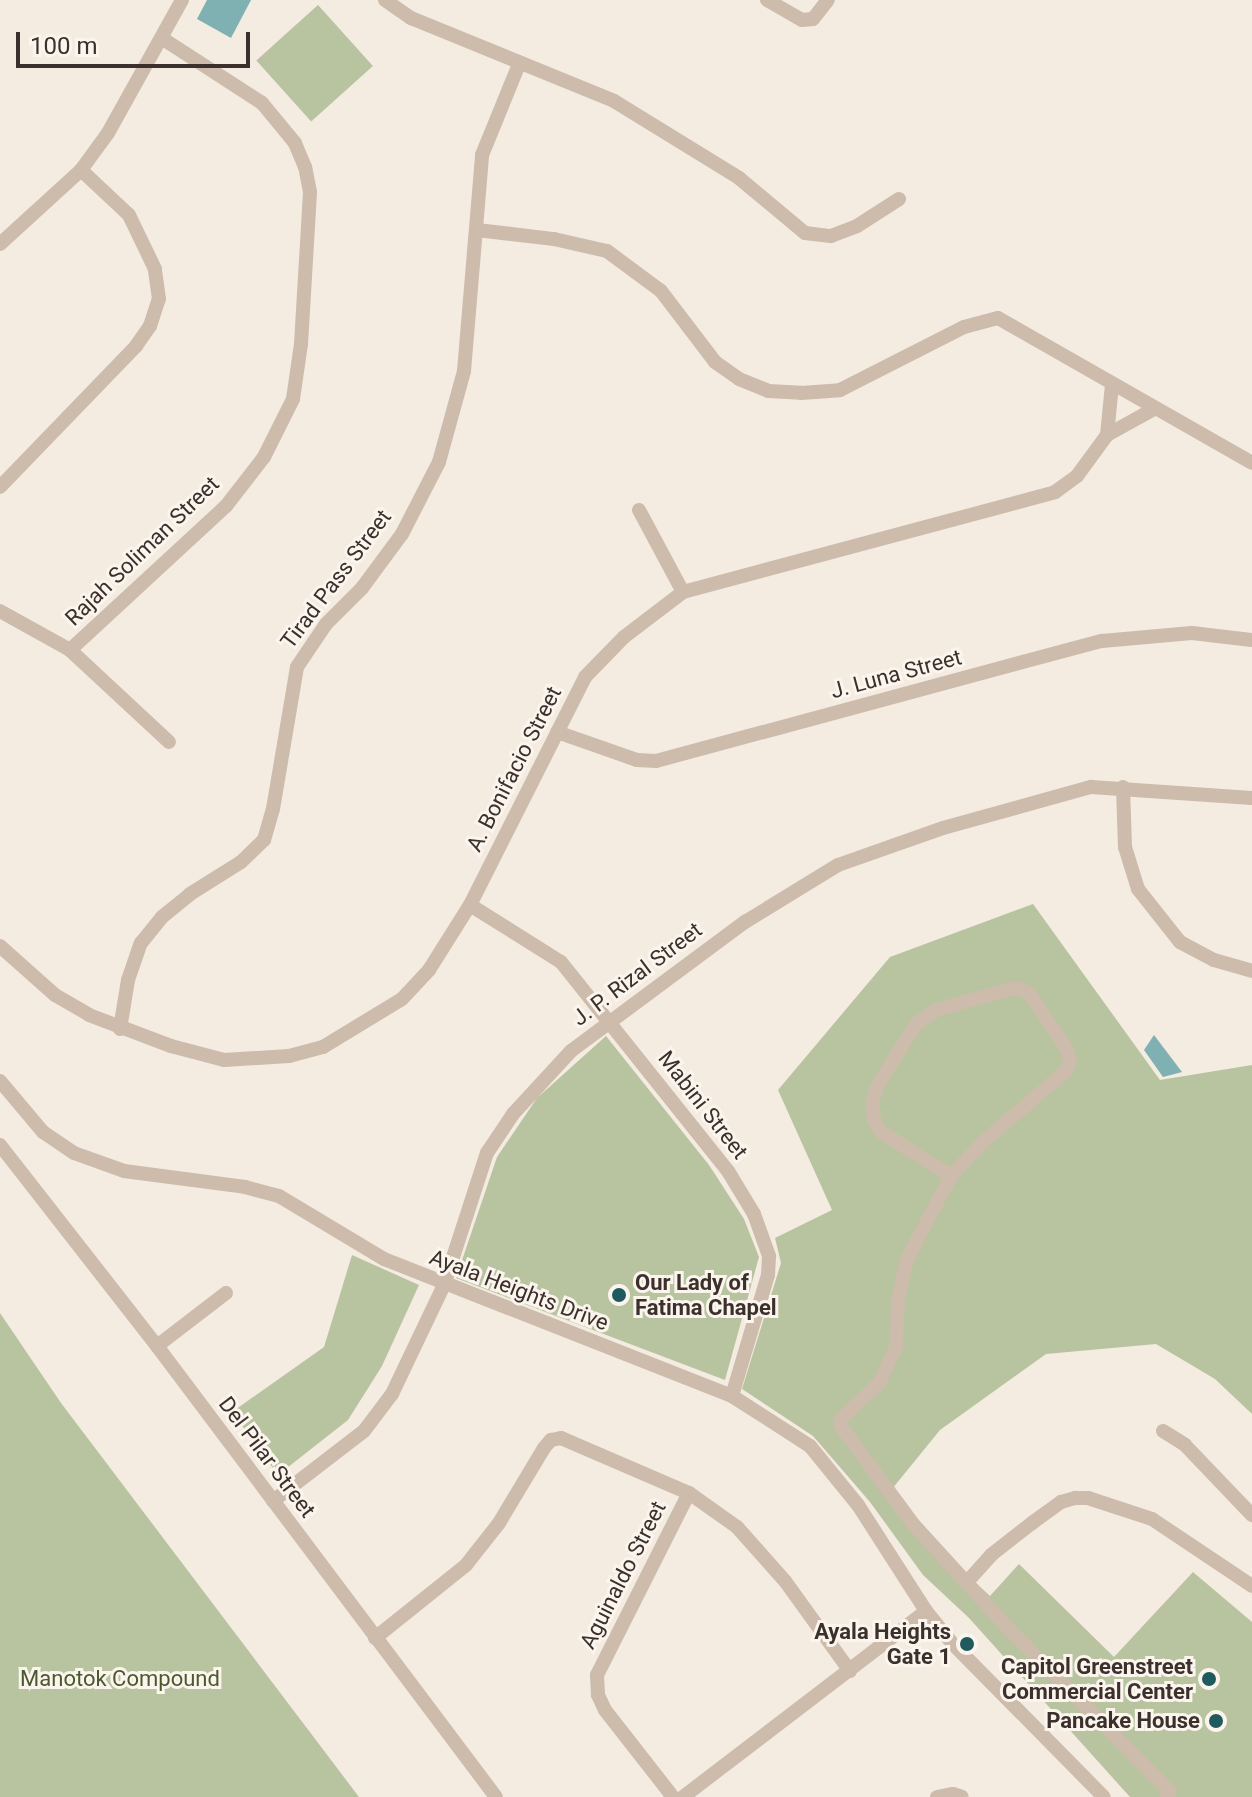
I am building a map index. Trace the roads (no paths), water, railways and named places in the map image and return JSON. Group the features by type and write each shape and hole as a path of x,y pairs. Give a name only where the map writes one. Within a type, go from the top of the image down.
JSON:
{"street":[{"path":"0,244 81,170 108,133 182,0"},
{"path":"385,0 411,18 614,101 739,178 805,233 831,236 857,226 899,199"},
{"path":"767,0 802,20 813,19 828,0"},
{"name":"Rajah Soliman Street","path":"70,650 226,506 264,457 293,399 301,344 310,192 305,167 295,143 262,103 163,39"},
{"name":"Tirad Pass Street","path":"120,1029 128,980 148,934 162,917 190,894 241,862 264,840 273,809 297,667 326,624 362,588 402,534 439,462 464,371 482,155 520,62"},
{"path":"0,487 136,346 150,326 159,299 155,269 129,215 81,170"},
{"path":"477,230 554,239 607,251 661,291 715,362 739,379 768,391 801,393 840,390 964,327 998,318 1252,463"},
{"path":"1107,435 1112,385"},
{"name":"A. Bonifacio Street","path":"0,946 55,995 120,1029 224,1060 289,1056 323,1047 402,999 429,970 470,905 585,677 624,637 683,592 1055,492 1077,476 1107,435 1154,409"},
{"path":"639,510 683,592"},
{"path":"0,611 70,650 169,742"},
{"name":"J. Luna Street","path":"557,732 637,760 656,761 1102,641 1192,633 1252,640"},
{"name":"J. P. Rizal Street","path":"273,1501 364,1431 408,1364 444,1285 487,1153 540,1081 609,1021 745,922 838,865 943,828 1091,787 1252,798"},
{"path":"1123,787 1125,847 1138,889 1180,942 1214,960 1252,971"},
{"name":"Mabini Street","path":"470,905 561,962 728,1171 754,1214 769,1256 768,1275 732,1396"},
{"path":"951,1176 881,1132 874,1120 872,1103 878,1085 916,1024 936,1010 1010,989 1020,989 1029,993 1065,1046 1070,1060 1066,1071 983,1142 951,1176 907,1259 898,1301 896,1347 879,1383 841,1419 840,1425 913,1524 1170,1792 1166,1797"},
{"name":"Ayala Heights Drive","path":"0,1081 43,1132 74,1153 124,1171 245,1187 279,1196 384,1259 732,1396 810,1446 858,1505 926,1611 952,1643 1104,1797"},
{"name":"Del Pilar Street","path":"0,1145 157,1346 496,1797"},
{"path":"157,1346 226,1293"},
{"path":"1163,1431 1185,1445 1252,1515"},
{"path":"375,1638 466,1565 499,1523 551,1440 561,1438 689,1493 737,1527 785,1581 850,1671"},
{"name":"Aguinaldo Street","path":"673,1797 605,1710 598,1695 597,1675 689,1493"},
{"path":"967,1582 991,1555 1061,1502 1088,1498 1152,1519 1252,1586"},
{"path":"683,1797 926,1611"},
{"path":"937,1797 953,1794 962,1797"}],"water":[{"path":"207,0 251,0 231,38 197,19"},
{"path":"1154,1035 1182,1072 1163,1077 1144,1050"}],"place":[{"name":"Our Lady of Fatima Chapel","path":"619,1295"},
{"name":"Ayala Heights Gate 1","path":"967,1644"},
{"name":"Capitol Greenstreet Commercial Center","path":"1209,1679"},
{"name":"Pancake House","path":"1216,1721"}],"park label":[{"name":"Manotok Compound","path":"120,1679"}]}
